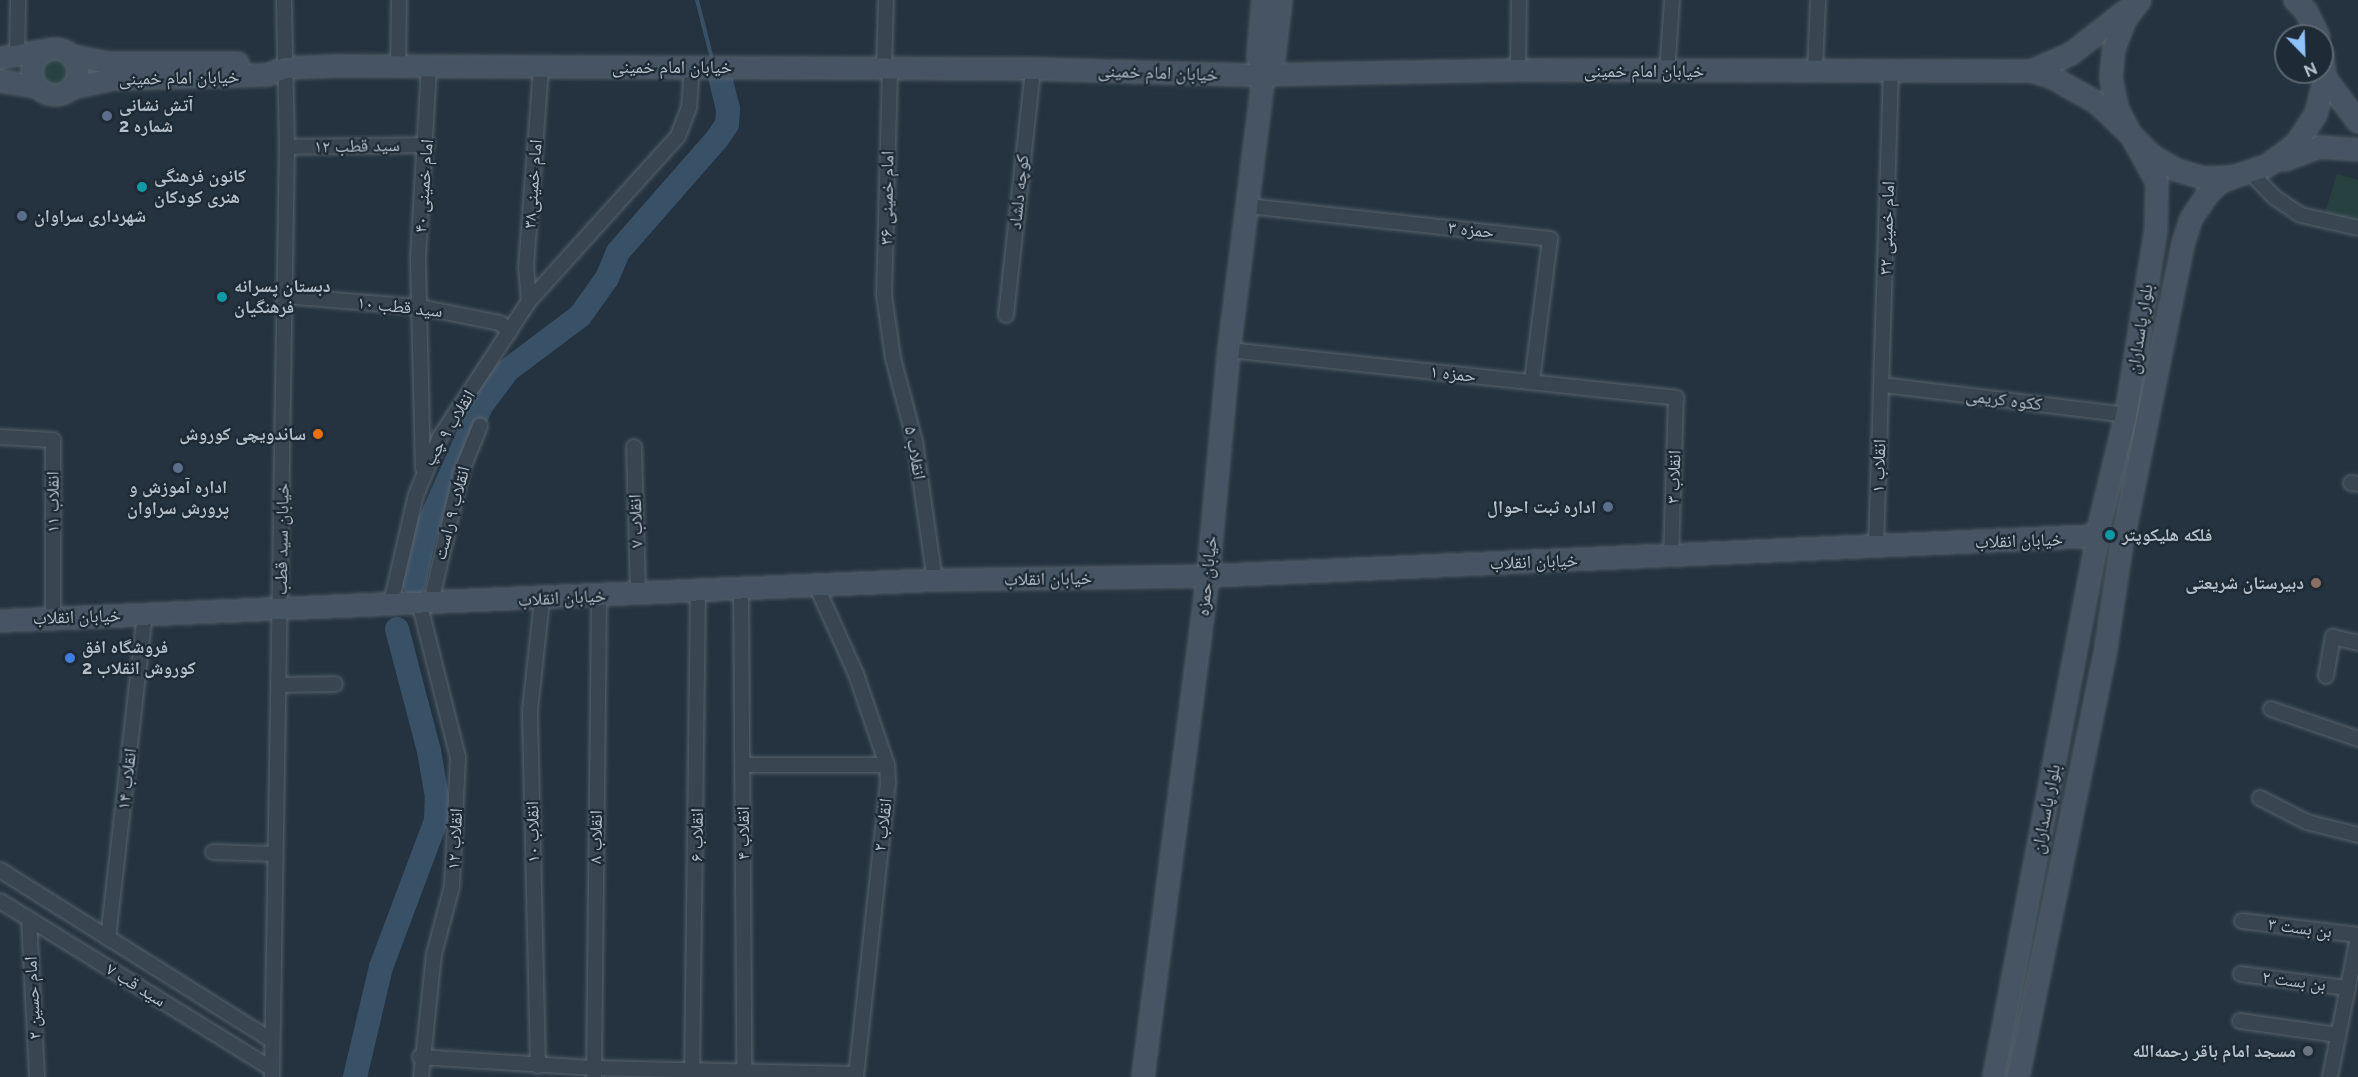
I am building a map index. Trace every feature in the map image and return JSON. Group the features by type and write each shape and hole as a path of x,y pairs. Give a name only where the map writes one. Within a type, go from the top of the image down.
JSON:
{"main road":[{"name":"خیابان حمزه","path":"1263,0 1258,57 1264,75"},
{"name":"خیابان حمزه","path":"1143,1077 1208,576 1229,350 1264,75 1274,58 1281,0"},
{"path":"2032,71 2089,42 2139,0"},
{"name":"بلوار پاسداران","path":"1995,1077 2097,534 2126,415 2158,212 2157,182 2117,108 2111,78 2114,48 2125,20 2139,0"},
{"path":"2295,0 2306,11 2312,24"},
{"path":"0,81 37,87 54,95 72,88 78,68 72,56 58,49 9,58"},
{"path":"37,87 32,68 43,51"},
{"name":"خیابان امام خمینی","path":"72,56 108,63 268,63 285,68 429,66 1033,69 1264,75 1518,70 2032,71"},
{"name":"خیابان امام خمینی","path":"72,88 113,79 267,75 285,68"},
{"path":"2032,71 2078,90 2151,155 2176,170 2204,178 2250,172 2319,147 2358,150"},
{"path":"2250,172 2302,135 2316,114 2324,84"},
{"path":"2330,84 2358,122"},
{"name":"بلوار پاسداران","path":"2018,1077 2106,647 2123,539 2183,244 2191,219 2208,194 2219,183 2250,172"},
{"path":"2097,534 2106,550 2123,539"},
{"name":"خیابان انقلاب","path":"0,621 934,580 1208,576 1876,547 2097,534"}],"street":[{"path":"9,58 18,0"},
{"name":"خیابان سید قطب","path":"272,1073 287,147 284,0"},
{"path":"398,67 399,0"},
{"name":"امام خمینی ۳۶","path":"886,0 884,295 886,328"},
{"path":"1518,70 1519,0"},
{"path":"1667,72 1672,0"},
{"path":"1815,70 1818,0"},
{"name":"امام خمینی ۴۰","path":"423,472 418,258 427,145 429,66"},
{"name":"امام خمینی۳۸","path":"529,301 526,268 541,67"},
{"name":"انقلاب ۹ چپ","path":"391,603 403,539 423,472 440,437 529,301 678,136 689,108 692,67"},
{"name":"کوچه دلشاد","path":"1006,315 1033,69"},
{"name":"امام خمینی ۳۲","path":"1883,385 1891,72"},
{"name":"سید قطب ۱۲","path":"287,147 427,145"},
{"path":"2250,172 2274,197 2301,215 2358,228"},
{"name":"حمزه ۳","path":"1248,206 1550,239 1532,382"},
{"name":"سید قطب ۱۰","path":"285,296 420,307 500,323 510,332"},
{"name":"انقلاب ۵","path":"886,328 915,442 934,580"},
{"name":"حمزه ۱","path":"1229,350 1677,398"},
{"name":"ککوه کریمی","path":"1883,385 2126,415"},
{"name":"انقلاب ۱","path":"1876,547 1883,385"},
{"name":"انقلاب ۳","path":"1671,556 1677,398"},
{"name":"انقلاب ۹ راست","path":"425,602 455,493 480,426"},
{"name":"انقلاب ۱۱","path":"0,437 53,440 53,618"},
{"name":"انقلاب ۷","path":"634,447 638,594"},
{"name":"انقلاب ۲","path":"816,585 856,674 887,765 888,782 856,1076"},
{"name":"انقلاب ۴","path":"741,590 744,1075"},
{"name":"انقلاب ۶","path":"692,1075 698,592"},
{"name":"انقلاب ۸","path":"594,1073 599,596"},
{"name":"انقلاب ۱۰","path":"538,1066 530,710 542,599"},
{"name":"انقلاب ۱۲","path":"421,1077 420,1057 434,954 452,886 458,757 425,602"},
{"name":"انقلاب ۱۴","path":"112,940 108,938 145,615"},
{"path":"2326,676 2333,637 2358,642"},
{"path":"279,685 334,684"},
{"path":"2271,709 2358,739"},
{"path":"743,765 887,765"},
{"path":"2260,798 2307,822 2358,835"},
{"path":"213,852 274,854"},
{"path":"0,870 271,1040"},
{"name":"سید قب ۷","path":"0,901 272,1073"},
{"name":"امام حسین ۲","path":"29,919 37,1077"},
{"name":"بن بست ۳","path":"2242,921 2358,936"},
{"path":"2330,1077 2358,936"},
{"name":"بن بست ۲","path":"2241,974 2348,988"},
{"path":"2240,1021 2338,1035"},
{"path":"420,1057 538,1066 594,1073 856,1076"}],"green space":[{"path":"55,56 66,61 71,72 66,83 55,88 44,83 39,72 44,61"},
{"path":"2337,174 2358,180 2358,222 2325,213"}],"waterway":[{"path":"697,0 711,55"},
{"path":"414,583 425,533 481,406 508,370 580,316 607,278 618,252 717,139 727,124 728,109 720,78"},
{"path":"355,1077 381,967 436,821 437,797 429,751 397,629"}],"place":[{"name":"آتش نشانی شماره 2","path":"107,116"},
{"name":"کانون فرهنگی هنری کودکان","path":"142,187"},
{"name":"شهرداری سراوان","path":"22,216"},
{"name":"دبستان پسرانه فرهنگیان","path":"222,297"},
{"name":"ساندویچی کوروش","path":"318,434"},
{"name":"اداره آموزش و پرورش سراوان","path":"178,468"},
{"name":"اداره ثبت احوال","path":"1608,507"},
{"name":"فلکه هلیکوپتر","path":"2110,535"},
{"name":"دبیرستان شریعتی","path":"2316,583"},
{"name":"فروشگاه افق کوروش انقلاب 2","path":"70,658"},
{"name":"مسجد امام باقر رحمه‌الله","path":"2308,1051"}]}
